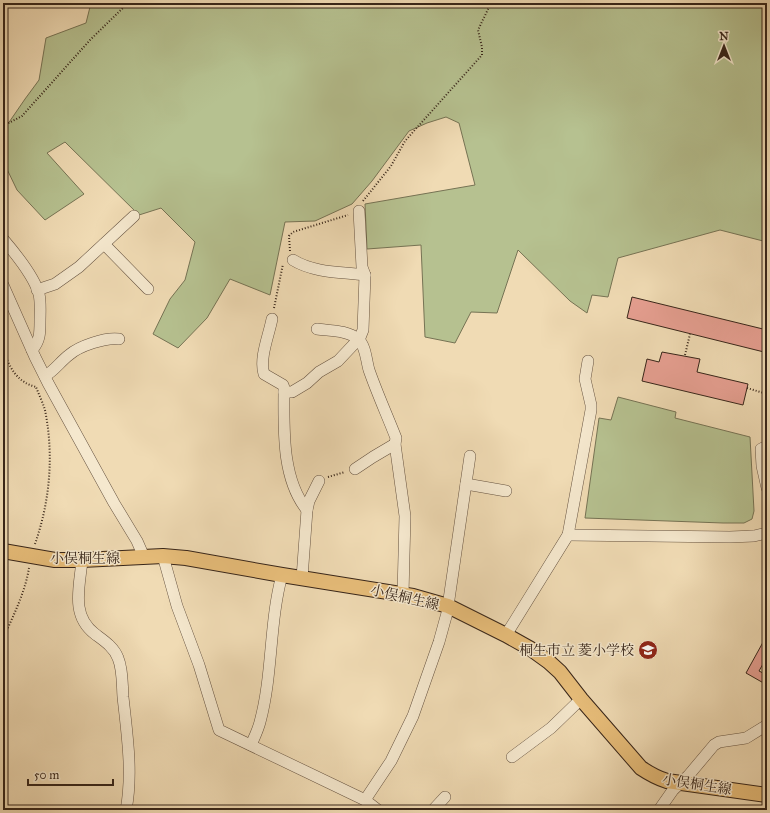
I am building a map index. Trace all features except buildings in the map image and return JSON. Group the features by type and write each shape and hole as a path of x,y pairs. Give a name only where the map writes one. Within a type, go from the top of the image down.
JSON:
{"main road":[{"name":"小俣桐生線","path":"3,551 55,560 163,556 196,559 282,575 403,594 448,606 531,649 555,667 641,768 656,778 767,795"}],"street":[{"path":"284,392 292,392 307,383 319,372 338,361 359,340 363,330 365,275 362,267 359,211"},
{"path":"37,290 55,284 79,267 134,216"},
{"path":"3,239 27,271 37,290 40,304 40,331 39,340 32,350"},
{"path":"104,244 148,289"},
{"path":"288,262 318,269 365,275"},
{"path":"3,285 45,376 114,503 137,541 144,557"},
{"path":"272,320 262,362 263,370 264,374 282,385 284,388 284,430 287,456 293,486 307,510"},
{"path":"316,329 344,332 353,335 363,345 369,369 396,438 395,444 405,516 403,594"},
{"path":"45,376 51,373 70,354 79,348 108,339 120,339"},
{"path":"506,635 568,536 591,410 585,379 588,361"},
{"path":"355,469 395,444"},
{"path":"767,446 761,449 767,488"},
{"path":"365,800 392,762 413,716 439,642 448,606 470,456"},
{"path":"302,578 307,510 309,501 319,480"},
{"path":"466,484 506,491"},
{"path":"568,536 730,537 754,536 767,533"},
{"path":"730,537 749,542 767,542"},
{"path":"163,556 176,606 199,665 219,730 365,800 378,810"},
{"path":"82,560 78,590 79,613 87,626 114,651 120,667 129,764 129,793 126,810"},
{"path":"251,745 260,723 268,683 271,643 279,586 282,575"},
{"path":"512,757 551,728 581,699"},
{"path":"659,810 673,790 682,783 714,745 719,742 746,738 767,725"},
{"path":"433,810 445,797"}],"path":[{"path":"3,126 22,116 90,40 128,3"},
{"path":"272,320 288,262 289,236 293,232 359,211 363,201 391,166 405,141 482,55 482,47 478,30 491,3"},
{"path":"685,355 690,334"},
{"path":"3,349 7,361 16,377 26,384 36,387 45,409 50,467 45,510 31,556 27,580 19,603 3,639"},
{"path":"747,388 767,394"},
{"path":"319,480 355,469"}],"green space":[{"path":"91,3 767,3 767,242 720,230 618,258 608,297 592,295 587,313 570,301 518,250 497,313 471,312 455,343 425,337 421,245 367,249 365,204 475,185 459,123 446,117 409,131 372,181 352,204 315,221 285,222 270,295 230,279 207,318 178,348 153,334 170,299 185,280 195,242 161,208 139,215 65,142 47,153 84,194 45,220 17,190 5,165 3,131 39,80 46,38 86,23"},
{"path":"618,397 676,412 675,418 750,437 754,511 752,519 744,523 723,523 585,518 599,418 611,420"}],"place":[{"name":"桐生市立 菱小学校","path":"648,650"}]}
